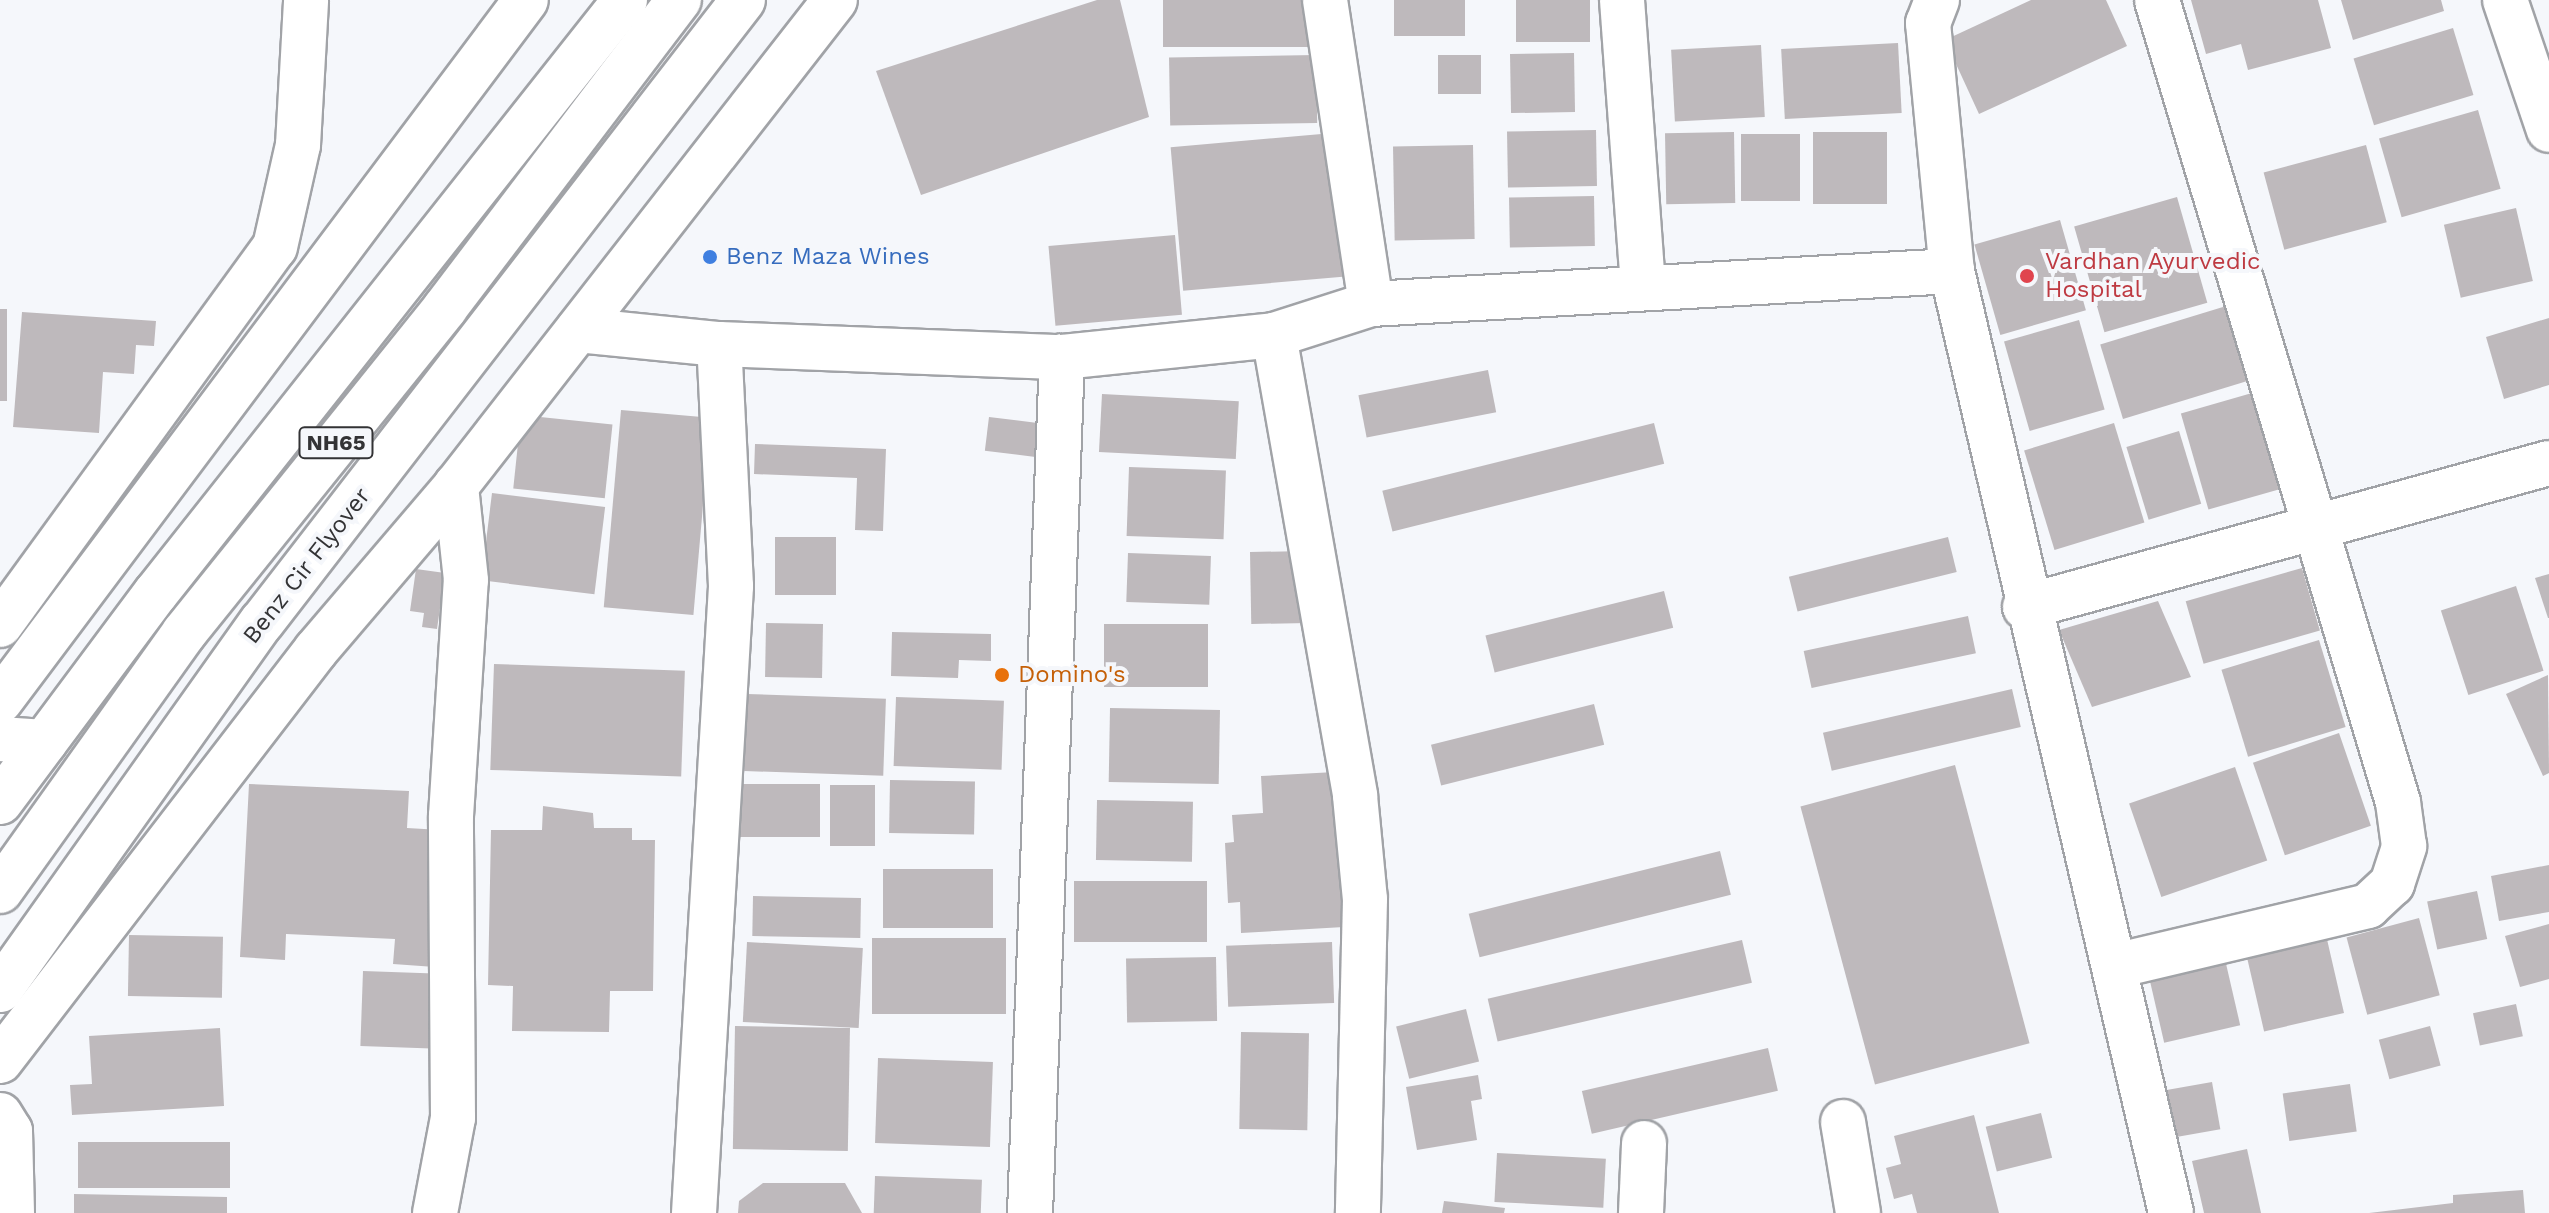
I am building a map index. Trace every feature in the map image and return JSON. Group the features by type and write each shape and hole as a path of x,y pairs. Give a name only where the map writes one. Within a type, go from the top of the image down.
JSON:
{"main road":[{"path":"0,625 275,247 298,145 306,0"},
{"path":"0,701 526,0"},
{"name":"NH65","path":"0,802 625,0"},
{"name":"NH65","path":"0,891 184,633 445,308 679,0"},
{"name":"Benz Cir Flyover","path":"0,990 262,622 743,0"},
{"path":"0,1061 316,650 456,486 835,0"},
{"path":"1325,0 1371,304"},
{"path":"1622,0 1643,286"},
{"path":"1937,0 1928,23 1952,271 2025,607 2115,966 2171,1213"},
{"path":"2115,966 2368,906 2392,884 2404,846 2398,802 2157,0"},
{"path":"2505,0 2549,130"},
{"path":"578,330 719,344 1062,357 1274,335 1371,304 1643,286 1952,271"},
{"path":"1274,335 1355,796 1365,899 1358,1213"},
{"path":"694,1213 731,586 719,344"},
{"path":"1030,1213 1062,357"},
{"path":"2025,607 2549,463"},
{"path":"435,1213 453,1118 451,816 466,580 456,486"},
{"path":"0,739 45,742"},
{"path":"0,1115 10,1131 12,1213"},
{"path":"1843,1122 1858,1213"},
{"path":"1641,1213 1644,1143"}],"building":[{"path":"1097,0 1120,0 1149,117 921,195 876,71"},
{"path":"1163,0 1309,0 1309,47 1163,47"},
{"path":"1394,0 1465,0 1465,36 1394,36"},
{"path":"1516,0 1590,0 1590,42 1516,42"},
{"path":"2031,0 2106,0 2127,46 1979,114 1945,40"},
{"path":"2191,0 2318,0 2331,48 2248,70 2241,44 2206,54"},
{"path":"2341,0 2441,0 2444,11 2353,40"},
{"path":"2453,28 2473,95 2374,125 2354,58"},
{"path":"1898,43 1902,113 1785,119 1781,49"},
{"path":"1761,45 1765,117 1675,122 1671,50"},
{"path":"1574,53 1575,112 1511,113 1510,54"},
{"path":"1316,55 1317,123 1170,126 1169,58"},
{"path":"1438,55 1481,55 1481,94 1438,94"},
{"path":"2478,110 2501,189 2402,217 2379,138"},
{"path":"1596,130 1597,186 1508,188 1507,132"},
{"path":"1734,132 1735,203 1666,204 1665,133"},
{"path":"1813,132 1887,132 1887,204 1813,204"},
{"path":"1333,133 1346,276 1183,291 1171,147"},
{"path":"1741,134 1800,134 1800,201 1741,201"},
{"path":"1473,145 1475,239 1395,240 1393,146"},
{"path":"2366,145 2387,222 2284,250 2264,172"},
{"path":"1594,196 1595,246 1510,247 1509,197"},
{"path":"2177,197 2207,303 2104,332 2074,226"},
{"path":"2516,208 2533,281 2461,298 2444,225"},
{"path":"2060,220 2086,310 2000,335 1974,245"},
{"path":"1175,235 1182,315 1055,326 1048,246"},
{"path":"2236,303 2259,378 2123,419 2100,345"},
{"path":"0,309 7,309 7,401 0,401"},
{"path":"22,312 156,321 154,346 136,345 134,374 103,372 99,433 13,427"},
{"path":"2549,318 2549,385 2504,399 2486,337"},
{"path":"2079,320 2105,409 2030,431 2004,341"},
{"path":"1488,370 1496,412 1367,437 1358,395"},
{"path":"2252,393 2280,489 2208,510 2181,413"},
{"path":"1102,394 1239,401 1236,459 1099,452"},
{"path":"621,410 711,418 693,615 604,607"},
{"path":"521,415 612,425 605,498 513,489"},
{"path":"989,417 1040,423 1035,457 985,451"},
{"path":"1654,423 1664,464 1392,531 1382,491"},
{"path":"2114,423 2144,522 2055,550 2024,450"},
{"path":"2179,431 2201,504 2149,520 2126,447"},
{"path":"755,444 886,449 883,531 855,530 857,478 754,474"},
{"path":"1129,467 1226,470 1224,539 1127,536"},
{"path":"492,493 605,507 594,594 481,580"},
{"path":"775,537 836,537 836,595 775,595"},
{"path":"1948,537 1957,572 1798,612 1789,577"},
{"path":"1307,551 1308,623 1251,624 1250,552"},
{"path":"1128,553 1211,556 1209,605 1126,602"},
{"path":"2302,568 2320,630 2204,664 2186,601"},
{"path":"416,569 445,573 437,629 422,627 424,613 410,611"},
{"path":"2549,574 2549,618 2548,618 2535,578"},
{"path":"2516,586 2544,671 2468,695 2441,610"},
{"path":"1664,591 1673,628 1495,672 1485,636"},
{"path":"2158,601 2191,677 2092,707 2059,630"},
{"path":"1968,616 1976,653 1812,688 1804,651"},
{"path":"766,623 823,624 822,678 765,677"},
{"path":"1104,624 1208,624 1208,687 1104,687"},
{"path":"892,632 991,634 991,661 959,660 958,678 891,676"},
{"path":"2319,640 2346,727 2248,757 2221,670"},
{"path":"494,664 685,671 681,777 490,770"},
{"path":"2548,675 2549,773 2543,776 2506,694"},
{"path":"2012,689 2021,727 1832,771 1823,733"},
{"path":"747,694 886,699 883,776 744,771"},
{"path":"896,697 1004,701 1002,770 894,766"},
{"path":"1594,704 1604,745 1441,785 1431,745"},
{"path":"1110,708 1220,710 1219,784 1109,782"},
{"path":"2339,733 2371,826 2285,855 2253,763"},
{"path":"1955,765 2030,1043 1875,1085 1800,806"},
{"path":"2235,767 2267,861 2161,897 2129,803"},
{"path":"1335,772 1344,927 1241,933 1240,902 1228,903 1225,843 1234,842 1232,815 1263,813 1261,776"},
{"path":"890,780 975,781 974,834 889,833"},
{"path":"249,784 409,791 407,828 441,830 435,967 393,964 395,939 286,934 285,960 240,957"},
{"path":"737,784 820,784 820,837 737,837"},
{"path":"830,785 875,785 875,846 830,846"},
{"path":"1097,800 1193,802 1192,862 1096,860"},
{"path":"543,806 593,813 594,828 632,828 632,840 655,840 653,991 610,991 609,1032 512,1031 513,986 488,985 491,830 542,830"},
{"path":"1720,851 1731,895 1480,957 1469,914"},
{"path":"2549,865 2549,912 2499,921 2491,876"},
{"path":"883,869 993,869 993,928 883,928"},
{"path":"1074,881 1207,881 1207,942 1074,942"},
{"path":"2477,891 2487,939 2437,950 2427,902"},
{"path":"753,896 861,898 860,938 752,936"},
{"path":"2419,918 2440,995 2367,1015 2347,937"},
{"path":"2549,924 2549,979 2520,987 2505,936"},
{"path":"129,935 223,937 222,998 128,996"},
{"path":"2326,935 2344,1013 2264,1031 2246,953"},
{"path":"872,938 1006,938 1006,1014 872,1014"},
{"path":"1742,940 1752,983 1498,1042 1488,999"},
{"path":"747,942 863,948 859,1028 743,1022"},
{"path":"1332,942 1334,1003 1228,1007 1226,946"},
{"path":"2224,955 2240,1025 2164,1043 2148,973"},
{"path":"1216,957 1217,1021 1127,1023 1126,959"},
{"path":"363,971 434,973 431,1048 360,1046"},
{"path":"2516,1004 2523,1036 2480,1045 2473,1013"},
{"path":"1466,1009 1479,1061 1409,1079 1396,1026"},
{"path":"735,1026 850,1028 848,1151 733,1149"},
{"path":"2430,1026 2441,1066 2389,1079 2379,1040"},
{"path":"220,1028 224,1106 72,1115 70,1085 92,1084 89,1036"},
{"path":"1241,1032 1309,1033 1307,1130 1239,1129"},
{"path":"1768,1048 1778,1091 1592,1134 1582,1091"},
{"path":"878,1058 993,1062 990,1147 875,1143"},
{"path":"1478,1075 1482,1099 1471,1101 1477,1140 1417,1150 1406,1087"},
{"path":"2212,1082 2220,1129 2162,1140 2154,1092"},
{"path":"2350,1084 2357,1132 2289,1141 2283,1093"},
{"path":"2041,1113 2052,1158 1997,1171 1986,1127"},
{"path":"1974,1115 1999,1213 1917,1213 1912,1194 1894,1199 1886,1168 1901,1164 1894,1136"},
{"path":"78,1142 230,1142 230,1188 78,1188"},
{"path":"2247,1149 2261,1213 2204,1213 2192,1161"},
{"path":"1497,1153 1606,1159 1603,1208 1494,1202"},
{"path":"875,1176 982,1180 981,1213 874,1213"},
{"path":"763,1183 845,1183 862,1213 738,1213 739,1201"},
{"path":"2523,1190 2525,1213 2369,1213 2453,1203 2453,1195"},
{"path":"74,1194 227,1197 227,1213 74,1213"},
{"path":"1444,1201 1505,1208 1504,1213 1442,1213"}],"place":[{"name":"Benz Maza Wines","path":"710,257"},
{"name":"Vardhan Ayurvedic Hospital","path":"2027,276"},
{"name":"Domino's","path":"1002,675"}]}
